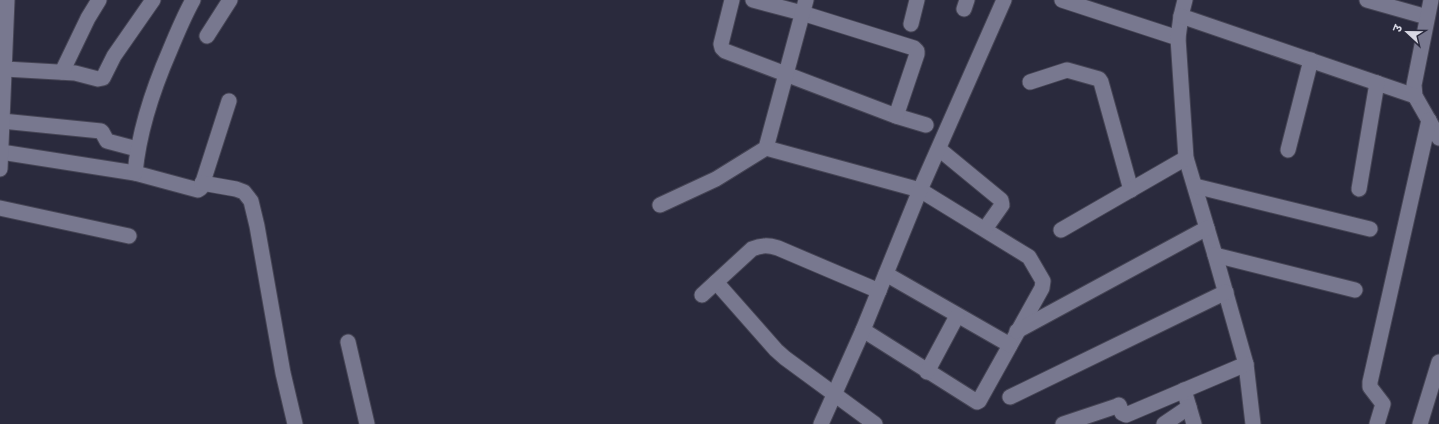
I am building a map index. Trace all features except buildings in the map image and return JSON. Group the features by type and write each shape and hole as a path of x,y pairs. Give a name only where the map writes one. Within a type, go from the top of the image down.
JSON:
{"street":[{"path":"0,168 7,0"},
{"path":"62,72 88,18 99,0"},
{"path":"5,69 75,73 98,79 103,78 114,56 153,0"},
{"path":"135,173 137,149 153,92 184,16 193,0"},
{"path":"207,36 230,0"},
{"path":"732,0 721,44 722,48 726,51 896,116 926,125"},
{"path":"753,0 804,6 914,48 917,51 917,54 896,116"},
{"path":"911,24 917,0"},
{"path":"821,424 863,330 920,190 1004,0"},
{"path":"1062,0 1178,38"},
{"path":"1186,0 1181,16 1178,38 1186,158 1208,228 1246,364 1253,424"},
{"path":"1367,0 1427,17"},
{"path":"1431,0 1414,85 1415,96 1439,138"},
{"path":"660,205 716,179 766,148 804,6"},
{"path":"1181,16 1415,96"},
{"path":"1288,150 1311,60"},
{"path":"1030,82 1067,70 1099,79 1130,190"},
{"path":"1359,189 1376,83"},
{"path":"1,152 135,173 198,190 202,183 229,101"},
{"path":"1377,424 1383,404 1370,387 1370,382 1429,120"},
{"path":"2,121 101,131 108,142 137,149"},
{"path":"766,148 920,190 1029,257 1043,281 1042,288 979,401 977,402 927,372 863,330"},
{"path":"939,149 1001,200 1002,205 985,229"},
{"path":"1061,230 1186,158"},
{"path":"202,183 236,189 244,192 251,201 257,226 283,373 295,424"},
{"path":"1195,186 1370,229"},
{"path":"0,208 129,236"},
{"path":"1017,331 1208,228"},
{"path":"702,295 752,249 761,245 769,245 778,248 879,291"},
{"path":"1215,255 1355,290"},
{"path":"886,274 1010,345"},
{"path":"716,282 776,350 875,424"},
{"path":"1010,397 1226,292"},
{"path":"927,372 958,316"},
{"path":"348,342 367,424"},
{"path":"1420,424 1439,362"},
{"path":"1063,424 1119,405 1122,413 1126,415 1246,364"},
{"path":"1184,390 1194,424"},
{"path":"1164,424 1189,407"}]}
